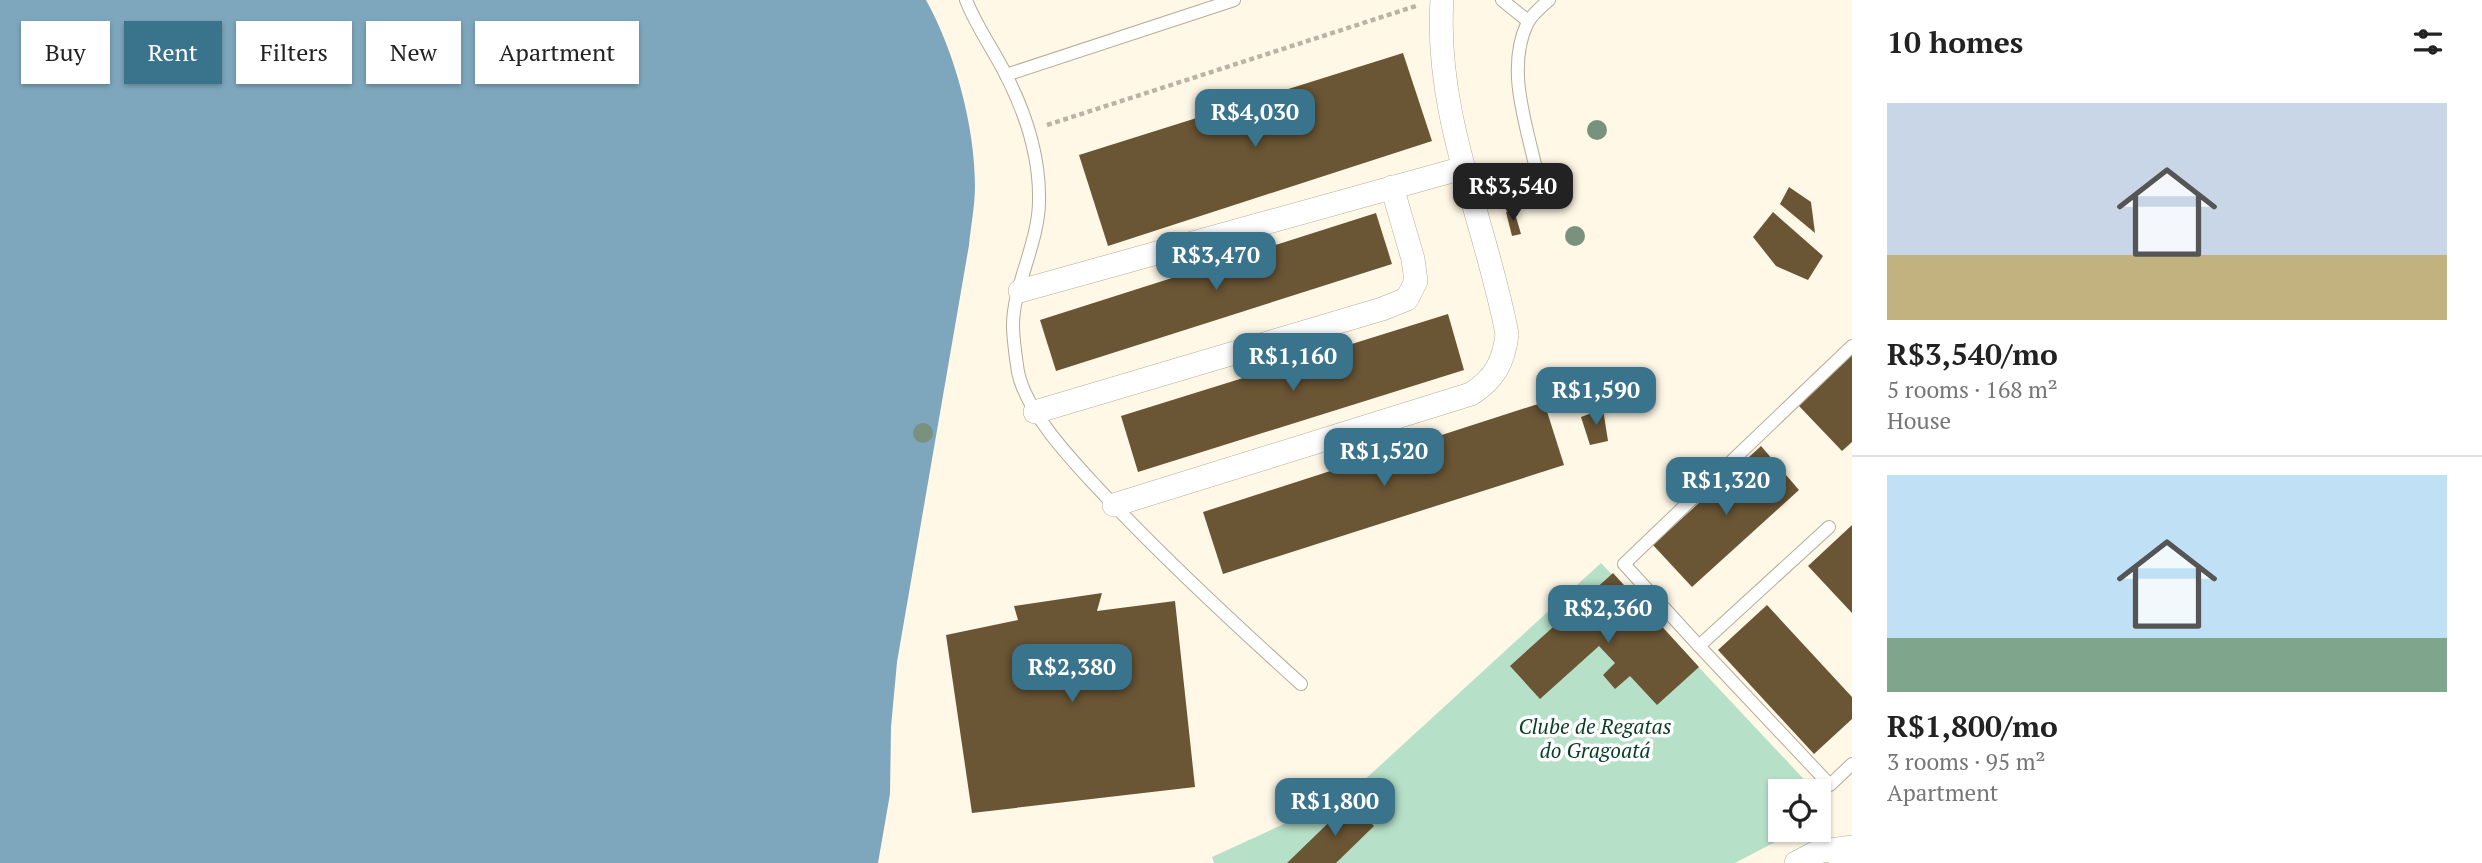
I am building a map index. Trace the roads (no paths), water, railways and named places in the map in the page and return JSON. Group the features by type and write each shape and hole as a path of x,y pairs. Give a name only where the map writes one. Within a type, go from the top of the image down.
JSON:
{"main road":[{"path":"1845,863 1852,857"}],"street":[{"path":"1114,505 1458,398 1483,386 1500,366 1506,350 1507,334 1463,168 1444,79 1433,2"},
{"path":"1020,291 1463,168"},
{"path":"1035,412 1407,299 1416,281 1416,272 1392,187"},
{"path":"1796,863 1817,852 1852,847"}],"lane":[{"path":"966,0 974,20 1006,75 1030,131 1035,157 1039,202 1035,234 1013,324 1019,375 1035,412 1071,459 1200,593 1301,684"},
{"path":"1006,75 1234,0"},
{"path":"1502,0 1528,21"},
{"path":"1536,169 1517,80 1519,47 1528,21 1549,0"},
{"path":"1852,346 1624,564 1830,785 1852,764"},
{"path":"1699,646 1829,527"}],"water":[{"path":"0,0 926,0 946,43 961,90 971,139 975,193 969,245 897,662 891,727 890,794 878,863 0,863"}],"park label":[{"name":"Clube de Regatas do Gragoatá","path":"1595,738"}]}
